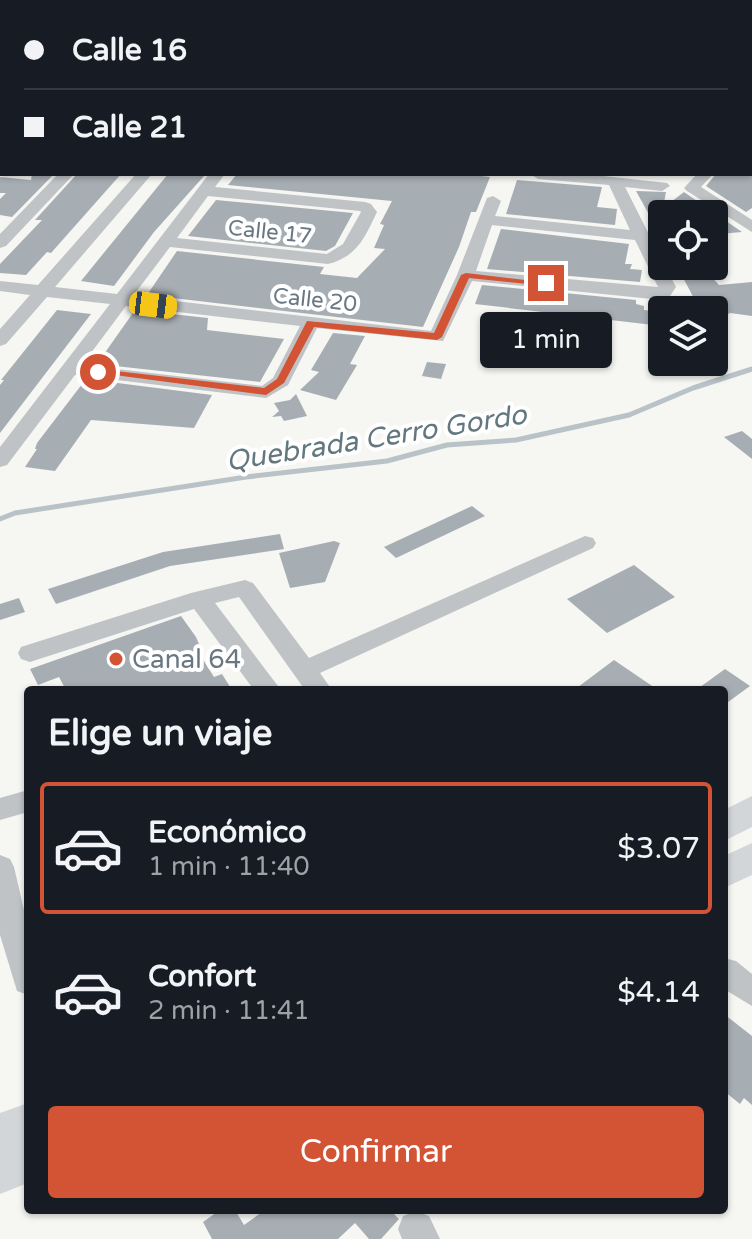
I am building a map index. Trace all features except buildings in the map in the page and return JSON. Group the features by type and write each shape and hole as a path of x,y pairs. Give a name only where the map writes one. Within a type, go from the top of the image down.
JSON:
{"main road":[{"path":"728,825 752,810"},
{"path":"728,871 752,858"},
{"path":"0,1134 24,1125"},
{"path":"0,1172 24,1163"}],"street":[{"path":"0,243 9,224 64,176"},
{"path":"0,340 142,176"},
{"path":"0,461 216,176"},
{"path":"560,176 662,186"},
{"path":"703,176 692,188 750,221"},
{"path":"466,275 662,295 667,287 614,181"},
{"name":"Calle 17","path":"166,242 328,259 343,256 351,247 369,212 365,207 205,191"},
{"name":"Calle 20","path":"0,286 437,337 466,275 493,201"},
{"path":"486,220 642,236"},
{"path":"70,369 266,392 281,381 311,323"},
{"path":"30,653 199,599 245,588 312,680 585,543"},
{"path":"199,599 265,686"},
{"path":"0,867 3,891 24,967"},
{"path":"728,973 752,992"}],"waterway":[{"name":"Quebrada Cerro Gordo","path":"0,519 15,513 246,477 387,461 447,445 516,440 629,415 693,388 752,369"}],"place":[{"name":"Canal 64","path":"116,659"}],"route":[{"path":"98,372 266,392 281,381 311,323 437,337 466,275 546,283"}]}
